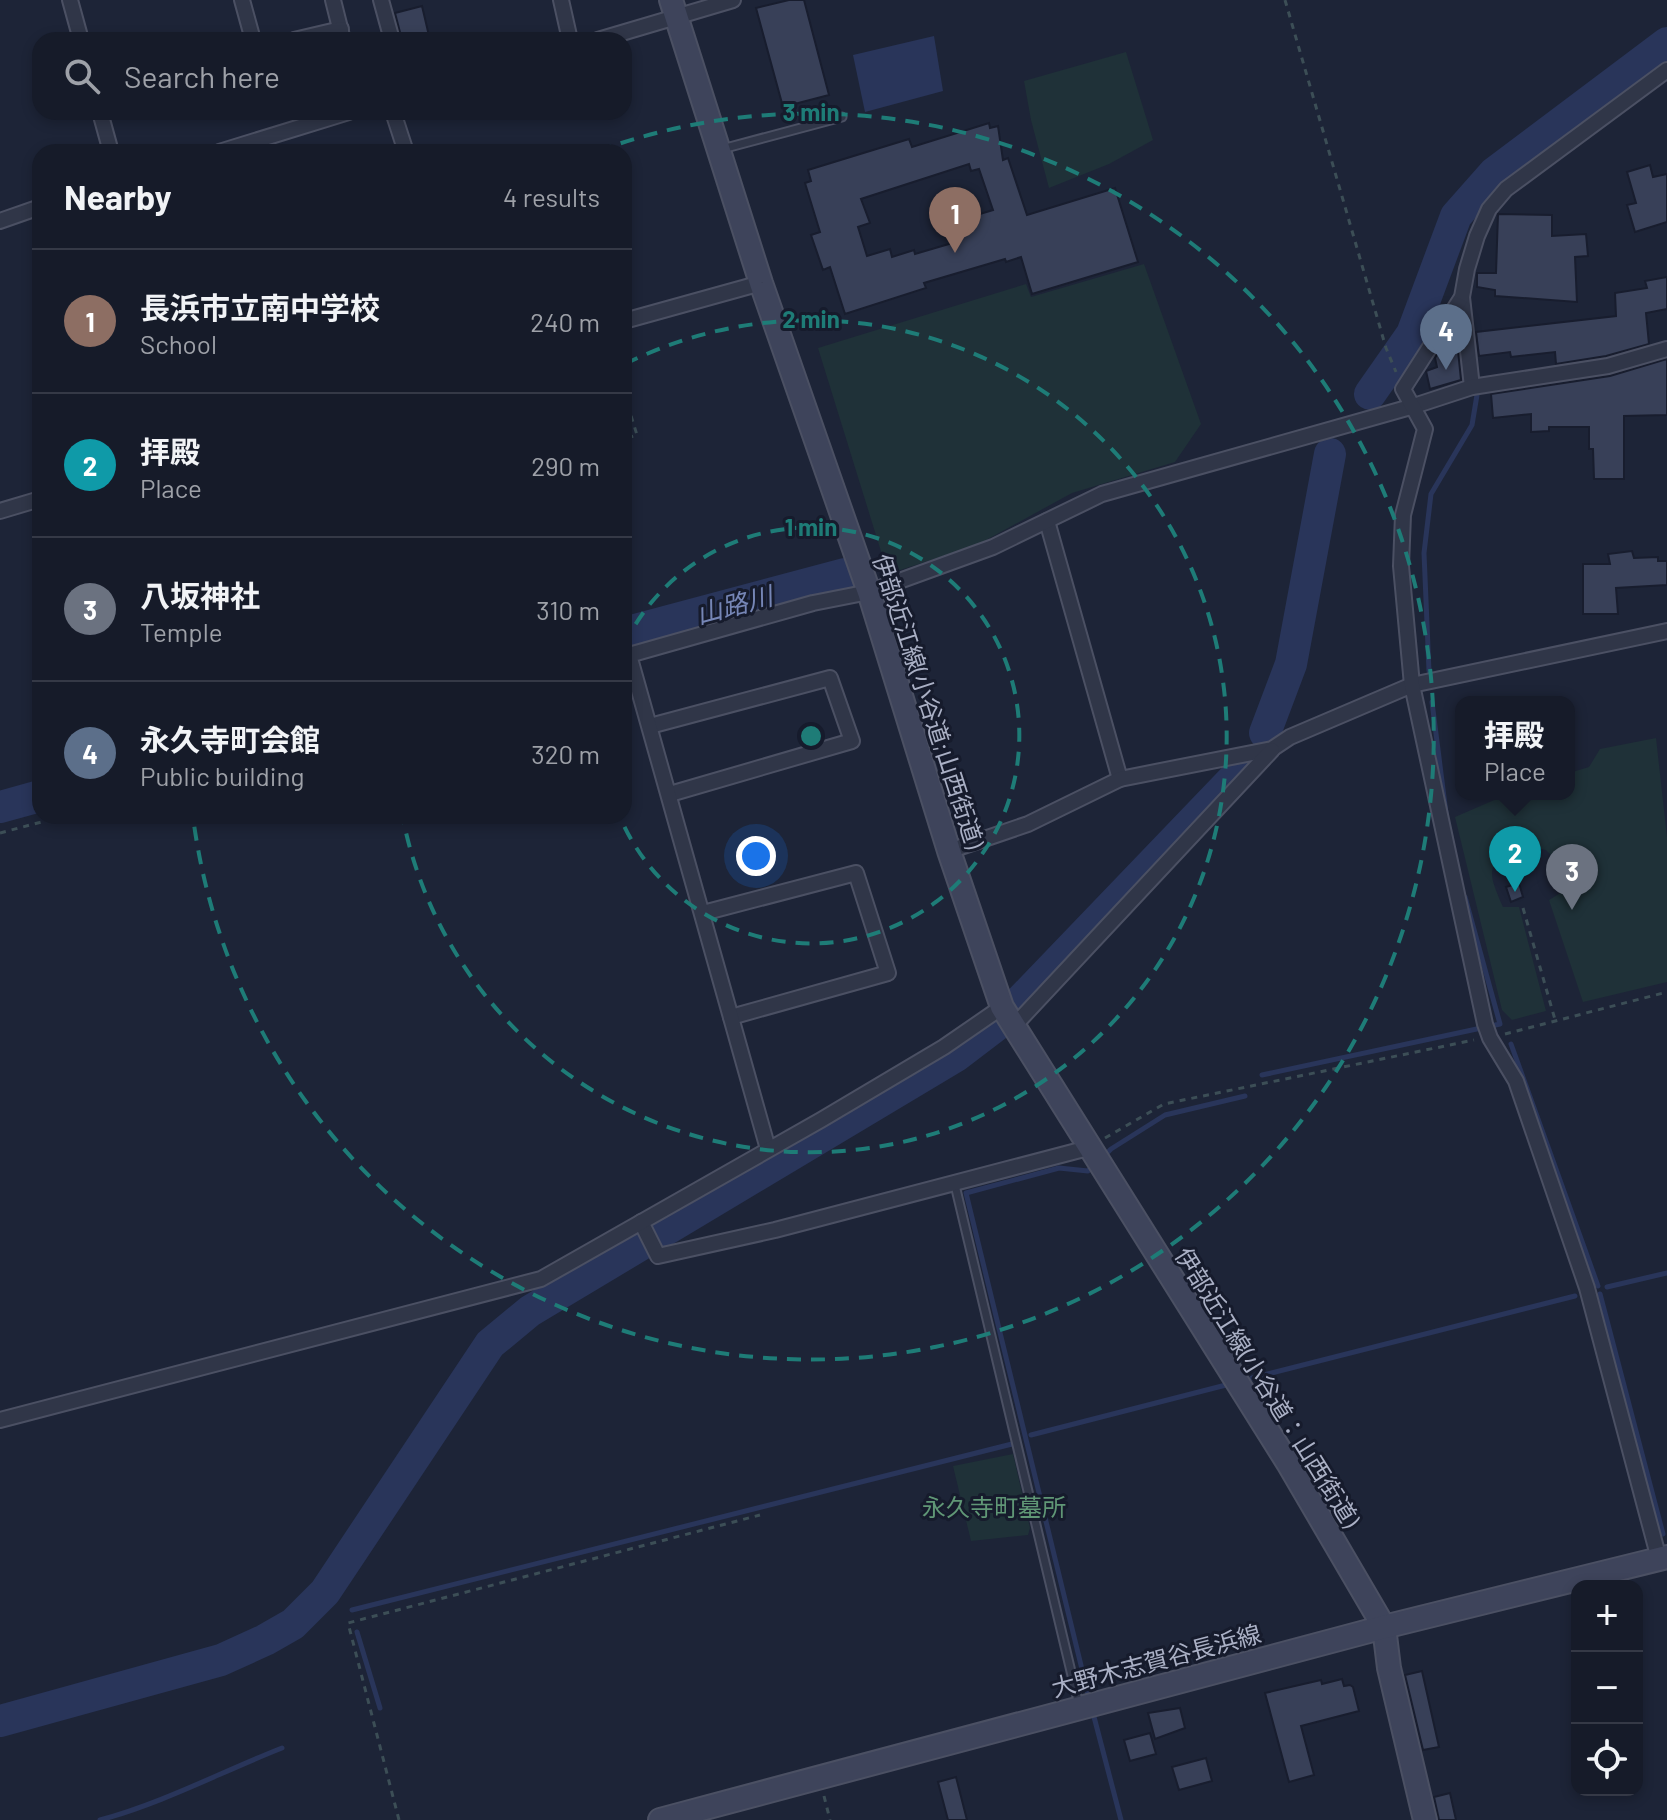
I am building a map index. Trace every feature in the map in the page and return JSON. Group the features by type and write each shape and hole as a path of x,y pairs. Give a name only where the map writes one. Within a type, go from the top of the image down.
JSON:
{"main road":[{"name":"伊部近江線(小谷道;山西街道)","path":"673,9 761,283 869,592 949,851 1008,1019"},
{"name":"伊部近江線(小谷道：山西街道)","path":"1008,1019 1288,1463 1384,1627 1389,1668 1425,1820"},
{"name":"大野木志賀谷長浜線","path":"660,1820 1384,1627 1663,1558"}],"street":[{"path":"70,0 79,32"},
{"path":"242,0 251,32"},
{"path":"333,0 341,32"},
{"path":"381,0 390,32"},
{"path":"561,0 568,32"},
{"path":"617,32 673,9 733,0"},
{"path":"1472,387 1462,297 1477,236 1489,209 1506,189 1667,70"},
{"path":"102,120 109,144"},
{"path":"245,144 323,120"},
{"path":"396,120 403,144"},
{"path":"0,221 32,210"},
{"path":"632,319 761,283"},
{"path":"1462,297 1403,389 1425,429 1403,515 1401,566 1412,685 1487,1031 1516,1081 1587,1288 1663,1558"},
{"path":"632,654 813,603 869,592 993,547 1102,494 1472,387 1608,366 1667,349"},
{"path":"0,511 32,501"},
{"path":"1047,521 1120,779"},
{"path":"0,1420 541,1279 944,1047 1008,1019 1272,749 1290,737 1412,685 1667,631"},
{"path":"632,665 768,1149"},
{"path":"650,726 830,678 852,741 670,794"},
{"path":"949,851 1028,824 1120,779 1272,749"},
{"path":"703,913 856,873 888,973 731,1017"},
{"path":"641,1222 658,1256 955,1185 1088,1148"}],"lane":[{"path":"720,150 842,117"},
{"path":"955,1185 1079,1707"}],"path":[{"path":"1285,0 1386,348 1403,389"},
{"path":"632,419 637,435 632,437"},
{"path":"0,833 34,824"},
{"path":"1523,908 1556,1023"},
{"path":"1088,1148 1164,1104 1487,1031 1556,1023 1667,992"},
{"path":"399,1820 348,1623 760,1515"},
{"path":"819,1777 830,1820"}],"green space":[{"path":"1126,52 1153,140 1109,164 1049,188 1024,81"},
{"path":"1144,264 1201,424 1175,462 1072,493 977,545 888,574 818,348 1026,284 1031,297"},
{"path":"1656,738 1667,837 1667,982 1583,1002 1549,900 1567,889 1565,869 1546,850 1520,845 1500,858 1492,870 1492,877 1503,907 1519,907 1546,1011 1512,1020 1502,1010 1455,817 1494,800 1575,800 1575,771 1589,767 1600,749"},
{"name":"永久寺町墓所","path":"1013,1454 1030,1528 1028,1535 971,1541 953,1466"}],"water":[{"path":"934,36 943,91 865,112 853,55"}],"building":[{"path":"789,0 804,0 829,95 783,107 756,8"},
{"path":"422,6 428,32 400,32 395,13"},
{"path":"989,123 990,128 998,126 1003,160 1008,158 1027,215 1115,188 1138,262 1032,294 1021,257 1006,262 1005,259 924,283 926,288 845,314 830,267 823,270 811,235 820,232 805,183 811,181 808,170 909,139 912,147","holes":["969,164 971,171 979,169 993,210 953,222 959,241 915,254 914,250 892,257 890,249 867,256 858,227 870,223 861,199"]},
{"path":"1650,165 1653,177 1667,174 1667,222 1635,232 1627,205 1636,203 1627,172"},
{"path":"1498,214 1552,215 1552,236 1586,234 1588,256 1575,257 1577,302 1495,296 1495,290 1477,287 1477,273 1496,273"},
{"path":"1667,277 1667,309 1646,313 1649,344 1606,356 1556,364 1555,352 1511,357 1510,352 1479,356 1476,332 1616,316 1615,293 1647,288 1645,281"},
{"path":"1452,331 1456,331 1461,380 1430,389 1426,371 1437,367 1437,354 1447,352 1445,342"},
{"path":"1667,359 1667,415 1624,416 1624,479 1594,479 1589,427 1549,427 1549,431 1531,432 1531,414 1493,418 1491,394 1610,376"},
{"path":"1632,551 1634,558 1658,557 1658,561 1667,561 1667,585 1616,588 1618,614 1583,614 1583,564 1610,564 1608,554"},
{"path":"1519,883 1523,897 1511,902 1506,887"},
{"path":"1422,1671 1439,1747 1423,1750 1405,1675"},
{"path":"1342,1679 1344,1686 1353,1687 1359,1711 1301,1726 1314,1775 1289,1782 1265,1693 1321,1680 1322,1684"},
{"path":"1180,1708 1185,1728 1155,1739 1148,1713"},
{"path":"1150,1733 1156,1754 1130,1761 1124,1740"},
{"path":"1206,1758 1212,1781 1179,1790 1172,1767"},
{"path":"956,1777 967,1820 948,1820 938,1782"},
{"path":"1450,1793 1456,1820 1439,1820 1434,1797"}],"waterway":[{"path":"1370,394 1412,334 1456,216 1494,173 1667,43"},
{"path":"1590,102 1597,114"},
{"path":"1429,671 1424,553 1431,494 1472,425 1477,395"},
{"path":"1265,733 1291,664 1330,454"},
{"name":"山路川","path":"632,631 845,574"},
{"path":"1432,702 1446,813"},
{"path":"0,1721 221,1660 293,1624 325,1592 490,1344 530,1311 956,1056 998,1024 1240,772"},
{"name":"山路川","path":"0,807 32,798"},
{"path":"1262,1075 1500,1024 1465,897"},
{"path":"1511,1044 1598,1286"},
{"path":"1102,1158 1165,1115 1245,1096"},
{"path":"1088,1694 966,1193 1059,1168 1088,1171 1094,1165"},
{"path":"1607,1287 1667,1273"},
{"path":"1600,1294 1663,1534"},
{"path":"1252,1378 1575,1296"},
{"path":"1031,1435 1226,1385"},
{"path":"352,1610 1012,1444"},
{"path":"357,1632 380,1708"},
{"path":"1093,1713 1121,1820"},
{"path":"100,1820 169,1796 282,1748"}],"place":[{"name":"長浜市立南中学校","path":"955,253"},
{"name":"永久寺町会館","path":"1446,370"},
{"name":"拝殿","path":"1515,892"},
{"name":"八坂神社","path":"1572,910"}]}
